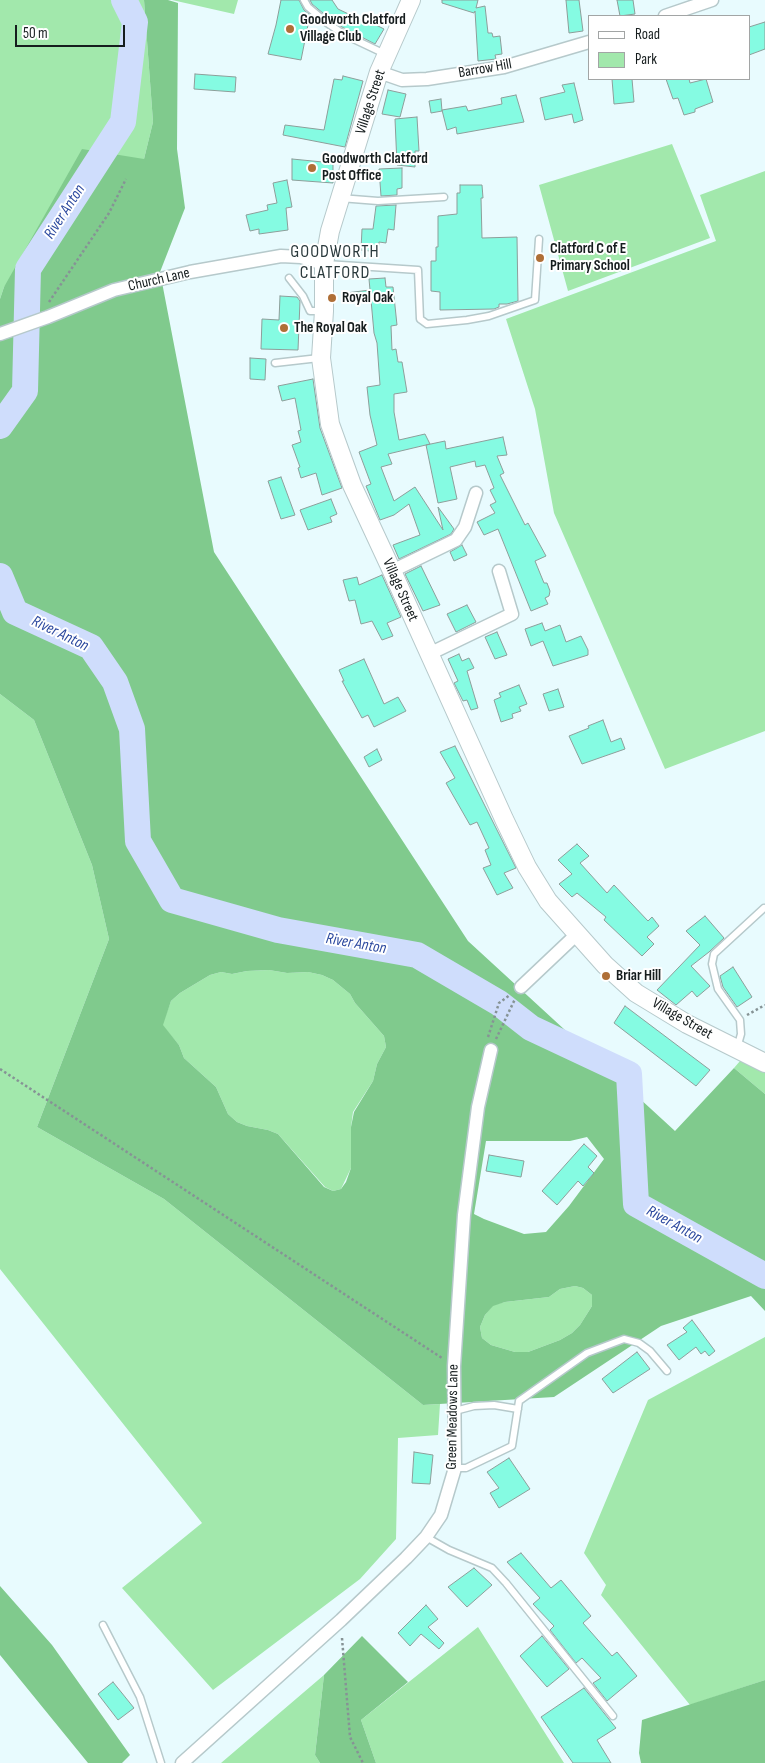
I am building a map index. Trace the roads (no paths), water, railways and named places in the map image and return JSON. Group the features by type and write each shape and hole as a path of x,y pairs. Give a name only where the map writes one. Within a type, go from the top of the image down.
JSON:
{"street":[{"name":"Village Street","path":"411,0 379,72 330,231 324,264 324,312 321,358 330,424 352,485 429,654 526,866 548,901 605,965 636,993 687,1024 765,1064"},
{"path":"668,15 712,0"},
{"name":"Barrow Hill","path":"379,72 402,80 427,79 504,68 588,42"},
{"name":"Church Lane","path":"0,334 114,290 227,264 281,256 301,257 324,264"},
{"path":"392,571 456,540 465,528 476,493"},
{"path":"429,654 512,614 499,571"},
{"path":"521,986 577,934"},
{"name":"Green Meadows Lane","path":"182,1763 341,1620 426,1537 441,1515 455,1468 454,1366 464,1215 478,1107 490,1053"}],"lane":[{"path":"304,0 308,7 327,23 345,35 386,55"},
{"path":"340,198 378,201 444,197"},
{"path":"324,264 418,270 420,319 427,324 467,320 489,316 535,300 540,239"},
{"path":"288,278 303,296 310,311 324,312"},
{"path":"275,363 321,358"},
{"path":"737,1050 741,1034 740,1020 718,989 712,964 714,954 764,908"},
{"path":"455,1468 466,1468 512,1446 519,1401 587,1353 624,1339 639,1343 650,1351 667,1371"},
{"path":"455,1411 474,1406 494,1405 518,1408"},
{"path":"426,1537 449,1550 492,1568 613,1716"},
{"path":"103,1625 140,1696 161,1763"}],"waterway":[{"name":"River Anton","path":"0,426 25,391 28,269 123,122 135,22 124,0"},
{"name":"River Anton","path":"0,576 15,612 91,647 115,682 132,729 138,841 172,900 278,930 417,955 499,1003 531,1028 629,1074 636,1204 765,1276"}],"place":[{"name":"Goodworth Clatford Village Club","path":"290,29"},
{"name":"Goodworth Clatford Post Office","path":"312,168"},
{"name":"Clatford C of E Primary School","path":"540,258"},
{"name":"Royal Oak","path":"332,298"},
{"name":"The Royal Oak","path":"284,328"},
{"name":"Briar Hill","path":"606,976"}],"district":[{"name":"GOODWORTH CLATFORD","path":"335,262"}]}
